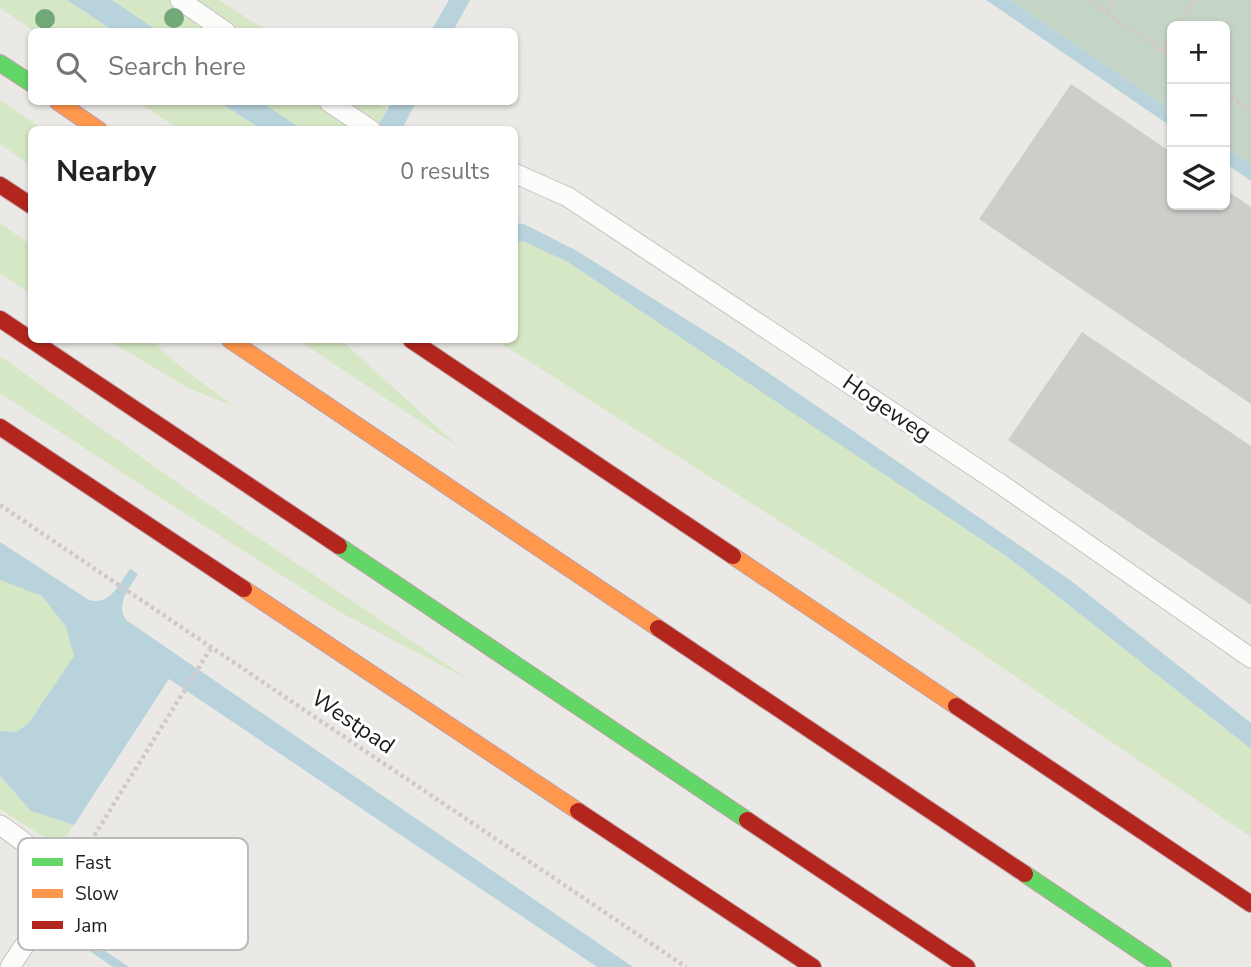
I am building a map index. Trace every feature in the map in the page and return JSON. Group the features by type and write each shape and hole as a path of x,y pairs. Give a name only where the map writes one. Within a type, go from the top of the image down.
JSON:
{"highway":[{"path":"0,63 28,81"},
{"path":"62,105 93,126"},
{"path":"0,185 28,203"},
{"path":"0,319 28,338"},
{"path":"36,343 967,967"},
{"path":"234,343 1163,967"},
{"path":"415,343 1251,904"},
{"path":"0,426 813,967"}],"street":[{"path":"180,0 220,28"},
{"path":"334,105 366,126"},
{"name":"Hogeweg","path":"518,175 569,197 1002,485 1251,658"},
{"path":"0,825 18,839"},
{"path":"10,967 20,950"}],"path":[{"path":"1089,0 1167,54"},
{"path":"1107,12 1114,0"},
{"path":"1180,21 1195,0"},
{"path":"1161,50 1167,41"},
{"path":"1230,96 1251,111"},
{"name":"Westpad","path":"0,505 686,967"},
{"path":"92,838 211,648"}],"green space":[{"path":"0,0 67,0 109,28 30,28 0,8"},
{"path":"112,0 219,0 262,28 154,28"},
{"path":"1010,0 1251,0 1251,165 1230,150 1230,21 1167,21 1167,108"},
{"path":"0,100 39,126 28,126 28,164 0,144"},
{"path":"143,105 224,105 256,126 174,126"},
{"path":"266,105 379,105 387,110 377,126 297,126"},
{"path":"0,223 28,243 28,292 0,273"},
{"path":"518,241 568,261 1009,558 1251,749 1251,837 909,604 501,343 518,343"},
{"path":"113,343 154,343 183,369 234,406 190,389"},
{"path":"302,343 344,343 460,448"},
{"path":"0,356 186,489 471,681 338,611 0,393"},
{"path":"0,580 42,596 66,627 75,656 28,724 16,732 0,731"},
{"path":"0,776 31,811 74,825 65,838 45,838 0,809"}],"water":[{"path":"67,0 112,0 154,28 109,28"},
{"path":"449,0 470,0 455,28 433,28"},
{"path":"986,0 1010,0 1167,108 1167,124"},
{"path":"224,105 266,105 297,126 256,126"},
{"path":"390,105 414,105 404,126 377,126"},
{"path":"1230,150 1251,165 1251,181 1230,166"},
{"path":"518,223 577,251 735,350 1070,580 1251,723 1251,749 1009,558 568,262 518,241"},
{"path":"0,542 89,600 103,600 108,597 130,569 138,574 123,602 126,620 633,967 597,967 169,679 74,825 31,811 0,776 0,731 16,732 28,724 74,656 66,627 42,596 0,580"},
{"path":"88,950 104,950 129,967 113,967"}],"building":[{"path":"1071,84 1167,150 1167,210 1230,210 1230,192 1251,207 1251,404 979,219"},
{"path":"1082,332 1251,446 1251,605 1008,440"}],"traffic: fast":[{"path":"0,63 28,81"},
{"path":"339,546 747,820"},
{"path":"1025,874 1163,967"}],"traffic: slow":[{"path":"62,105 93,126"},
{"path":"234,343 658,628"},
{"path":"733,556 956,706"},
{"path":"244,589 578,811"}],"traffic: jam":[{"path":"0,185 28,203"},
{"path":"0,319 28,338"},
{"path":"36,343 339,546"},
{"path":"415,343 733,556"},
{"path":"0,427 244,589"},
{"path":"658,628 1025,874"},
{"path":"956,706 1251,904"},
{"path":"578,811 813,967"},
{"path":"747,820 967,967"}]}
